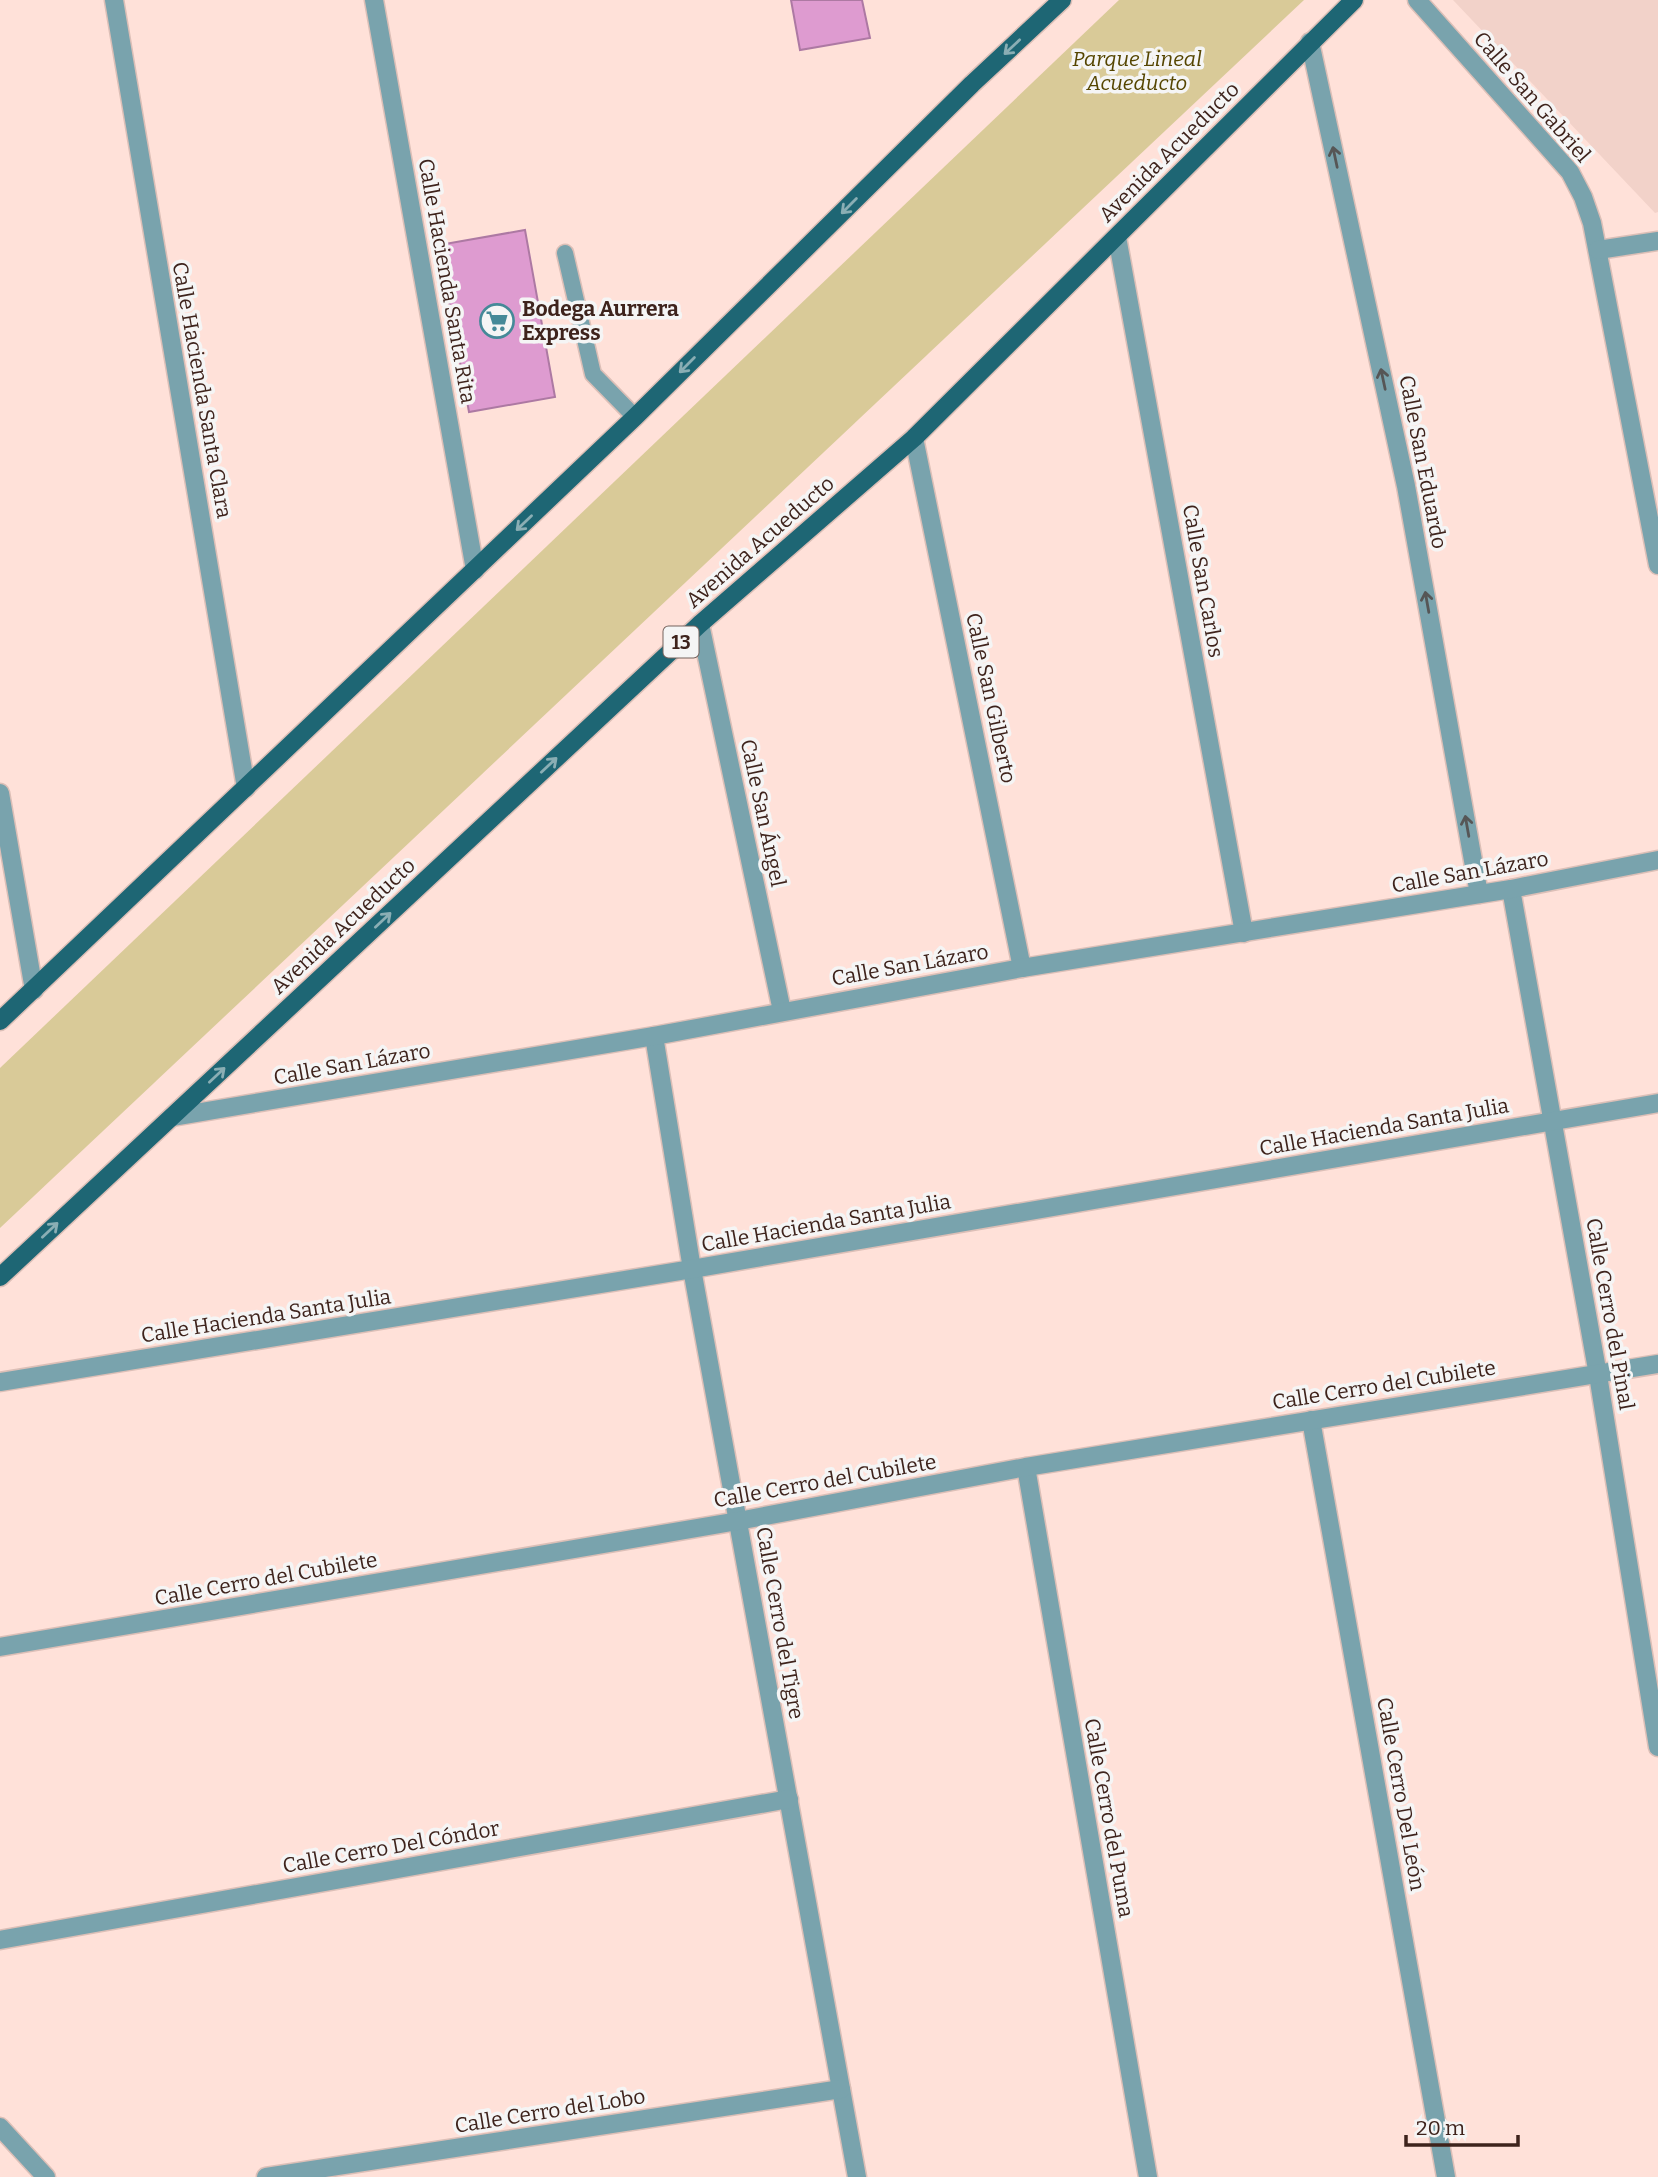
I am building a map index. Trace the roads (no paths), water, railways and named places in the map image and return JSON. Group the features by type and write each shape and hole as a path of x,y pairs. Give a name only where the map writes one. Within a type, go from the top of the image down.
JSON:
{"main road":[{"path":"0,1021 635,417 972,84 1062,0"},
{"name":"Avenida Acueducto","path":"0,1277 700,625 915,438 1354,0"}],"street":[{"name":"Calle Hacienda Santa Clara","path":"114,0 246,788"},
{"name":"Calle Hacienda Santa Rita","path":"373,0 475,570"},
{"name":"Calle San Gabriel","path":"1417,0 1570,172 1583,197 1598,250 1658,565"},
{"name":"Calle San Eduardo","path":"1310,42 1406,486 1479,894"},
{"name":"Calle San Carlos","path":"1117,237 1244,933"},
{"path":"1598,250 1658,241"},
{"name":"Calle San Gilberto","path":"915,438 1023,968"},
{"name":"Calle San Ángel","path":"700,625 782,1012"},
{"path":"0,793 34,990"},
{"name":"Calle San Lázaro","path":"172,1117 653,1036 1023,968 1511,890 1658,860"},
{"name":"Calle Cerro del Pinal","path":"1511,890 1598,1375 1658,1747"},
{"name":"Calle Cerro del Tigre","path":"653,1036 692,1269 857,2177"},
{"name":"Calle Hacienda Santa Julia","path":"0,1382 692,1269 1658,1103"},
{"name":"Calle Cerro del Cubilete","path":"0,1647 738,1521 1026,1467 1658,1364"},
{"name":"Calle Cerro Del León","path":"1311,1420 1446,2177"},
{"name":"Calle Cerro del Puma","path":"1026,1467 1148,2177"},
{"name":"Calle Cerro Del Cóndor","path":"0,1940 789,1799"},
{"name":"Calle Cerro del Lobo","path":"266,2177 841,2089"},
{"path":"0,2127 46,2177"}],"lane":[{"path":"565,253 593,374 635,417"}],"place":[{"name":"Bodega Aurrera Express","path":"497,321"}],"park label":[{"name":"Parque Lineal Acueducto","path":"1137,71"}]}
